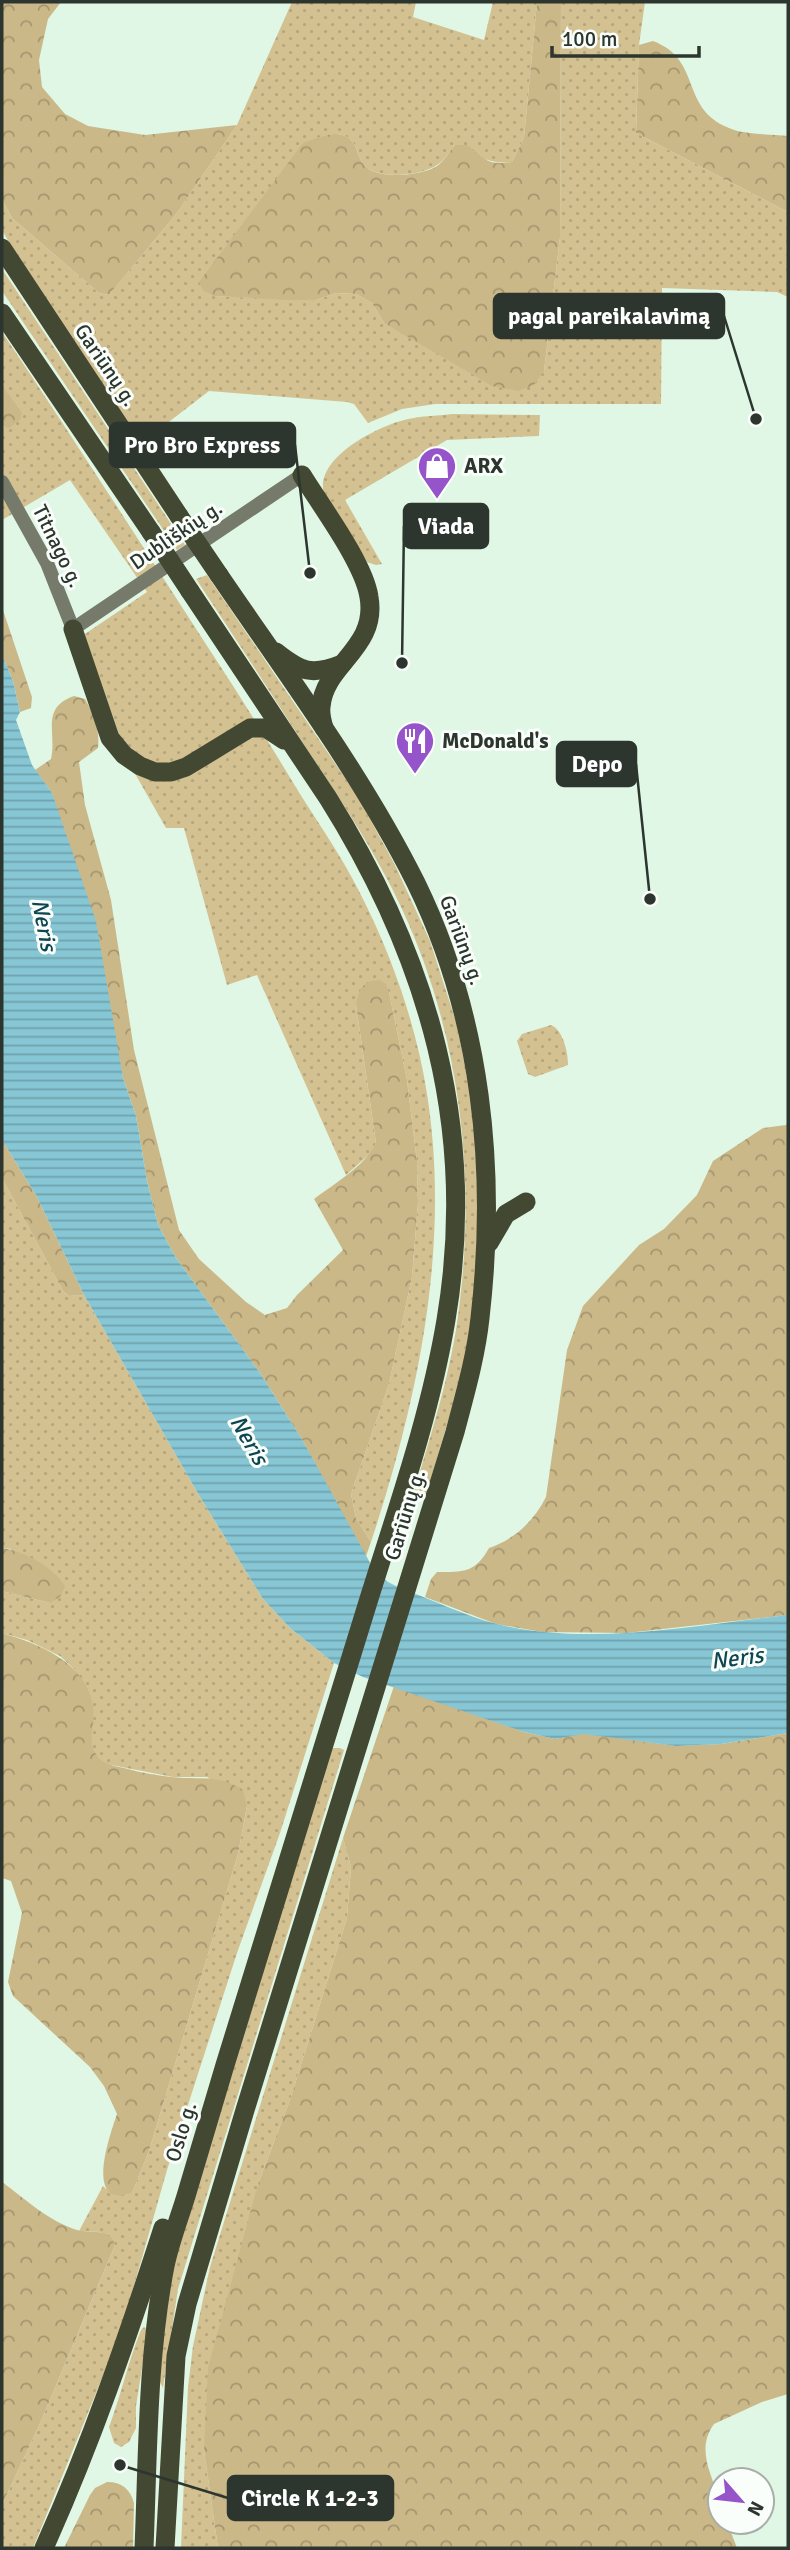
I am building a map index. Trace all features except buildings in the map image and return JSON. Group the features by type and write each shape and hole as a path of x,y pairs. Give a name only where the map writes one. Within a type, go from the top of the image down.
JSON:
{"highway":[{"name":"Gariūnų g.","path":"2,248 324,732 395,844 435,926 452,972 472,1046 479,1085 485,1159 486,1250 480,1320 470,1373 187,2304 176,2356 168,2500"},
{"name":"Gariūnų g.","path":"2,313 348,830 399,930 431,1022 449,1111 455,1200 453,1261 447,1317 424,1421 325,1741"},
{"path":"302,475 361,571 368,588 370,608 364,637 342,663 322,698 320,709 324,732"},
{"path":"73,629 110,738 131,761 155,772 171,772 250,729 262,727 277,734 297,752"},
{"path":"265,643 292,665 302,669 317,672 342,663"},
{"path":"224,743 247,722 253,712 254,702 244,673"},
{"path":"485,1159 500,1193 513,1201 526,1202 506,1214 486,1250"},
{"name":"Oslo g.","path":"144,2548 151,2366 166,2262 288,1855 325,1741"},
{"path":"47,2548 123,2351 239,1989 288,1855"},
{"path":"164,2548 168,2500"},
{"path":"168,2500 171,2548"}],"street":[{"name":"Dubliškių g.","path":"73,629 302,475"},
{"name":"Titnago g.","path":"2,482 47,563 73,629"}],"shaded area":[{"path":"292,2 416,2 413,17 484,40 493,2 537,2 524,138 512,162 490,161 455,145 430,169 400,175 380,173 365,166 353,142 340,134 303,144 214,296 316,300 336,293 356,294 372,303 384,323 544,371 560,237 561,2 645,2 639,45 636,133 788,212 788,297 777,292 662,288 661,404 435,404 402,409 368,423 354,404 347,402 209,391 144,441 136,434 10,244 2,230 2,199 12,218 99,293 109,295 177,213 237,125"},
{"path":"2,269 185,545 177,550 2,291"},
{"path":"2,332 234,687 343,861 386,949 411,1021 423,1070 433,1151 435,1208 432,1265 416,1378 388,1488 371,1542 356,1518 351,1494 389,1384 412,1277 418,1203 417,1162 407,1080 389,992 356,1005 376,1143 372,1152 346,1175 257,975 227,985 184,828 166,828 117,742 82,636 147,592 70,480 2,520 2,426 4,427 8,394 2,385"},
{"path":"452,414 540,415 539,436 447,440 345,500 382,564 367,562 324,494 323,481 328,468 350,446 379,429 410,419"},
{"path":"207,575 358,797 394,863 430,941 457,1025 476,1124 480,1216 475,1302 467,1353 425,1497 413,1495 441,1399 452,1350 464,1250 466,1200 463,1149 449,1049 421,953 391,886 344,806 196,579"},
{"path":"551,1025 562,1036 568,1065 535,1077 528,1074 517,1041 522,1034"},
{"path":"2,1178 63,1291 69,1296 84,1295 200,1497 263,1599 290,1628 334,1663 167,2170 130,2300 107,2366 33,2548 2,2548 2,2505 41,2421 115,2245 100,2232 79,2231 103,2186 117,2194 132,2193 149,2151 238,1854 247,1806 207,1777 173,1777 106,1764 96,1755 90,1744 91,1728 75,1670 60,1656 27,1640 2,1633 2,1591 50,1603 11,1549 2,1548"},
{"path":"332,1748 344,1750 178,2289 163,2388 158,2378 171,2277 188,2211"},
{"path":"343,1838 351,1867 347,1918 290,2100 258,2184 204,2450 218,2548 181,2548 188,2387 193,2346 210,2267"},
{"path":"144,2327 148,2331 136,2406 136,2428 129,2442 121,2447 114,2443 109,2427 136,2342"}],"green space":[{"path":"2,2 61,2 48,19 39,60 42,87 65,114 88,126 145,135 237,125 177,213 109,295 99,293 12,218 2,199"},
{"path":"537,2 561,2 560,237 544,371 534,385 518,391 492,386 384,323 372,303 356,294 336,293 316,300 288,300 214,296 203,290 199,282 303,143 318,137 340,134 353,142 365,166 390,175 411,174 437,166 455,145 467,145 492,162 512,162 524,138"},
{"path":"653,41 669,49 679,60 696,97 713,119 742,132 788,136 788,212 636,133 639,45"},
{"path":"2,385 22,413 20,420 9,428 2,426"},
{"path":"2,607 32,697 31,708 20,712 13,681 2,655"},
{"path":"74,696 85,699 97,728 98,748 79,762 85,805 111,900 134,1050 179,1230 199,1259 246,1302 265,1315 287,1308 343,1250 314,1199 357,1167 376,1143 356,1005 360,990 369,982 380,980 386,984 389,992 407,1080 417,1162 418,1203 412,1277 389,1384 351,1494 356,1518 371,1542 365,1559 303,1441 260,1373 176,1258 158,1225 136,1116 123,1078 52,793 35,770 51,759 53,714 63,701"},
{"path":"788,1121 788,1615 627,1633 542,1632 496,1624 425,1597 431,1579 437,1572 462,1571 474,1567 489,1548 507,1540 523,1528 546,1497 567,1350 583,1306 639,1245 664,1229 697,1195 713,1161 763,1128 786,1125"},
{"path":"2,1140 36,1195 84,1295 69,1296 63,1291 2,1178"},
{"path":"2,1548 28,1556 46,1566 65,1586 61,1596 50,1603 2,1591"},
{"path":"2,1633 45,1649 71,1666 81,1678 89,1691 93,1706 93,1749 103,1761 149,1774 225,1782 243,1790 247,1806 238,1854 149,2151 132,2193 117,2195 108,2191 104,2181 106,2153 117,2114 104,2086 90,2067 13,1996 8,1982 22,1913 11,1881 2,1878"},
{"path":"394,1686 524,1732 555,1739 584,1733 676,1746 721,1744 788,1733 788,2394 762,2402 714,2424 709,2433 706,2443 708,2466 706,2466 706,2536 732,2536 737,2548 218,2548 204,2450 208,2368 258,2184 290,2100 347,1918 351,1867 343,1838"},
{"path":"2,2182 57,2222 77,2230 104,2233 113,2239 115,2245 41,2421 2,2505"},
{"path":"107,2482 121,2485 128,2490 134,2503 133,2548 64,2548 90,2495 95,2488"}],"water":[{"name":"Neris","path":"2,655 13,681 20,712 16,720 32,765 52,793 96,921 123,1078 136,1116 158,1225 176,1258 260,1373 303,1441 374,1570 402,1589 461,1612 485,1621 532,1631 568,1634 642,1632 788,1615 788,1733 721,1744 676,1746 584,1734 555,1739 524,1732 363,1677 334,1663 290,1628 263,1599 200,1497 84,1295 36,1195 2,1140"}],"place":[{"name":"pagal pareikalavimą","path":"756,419"},
{"name":"ARX","path":"437,500"},
{"name":"Pro Bro Express","path":"310,573"},
{"name":"Viada","path":"402,663"},
{"name":"McDonald's","path":"415,775"},
{"name":"Depo","path":"650,899"},
{"name":"Circle K 1-2-3","path":"120,2465"}]}
